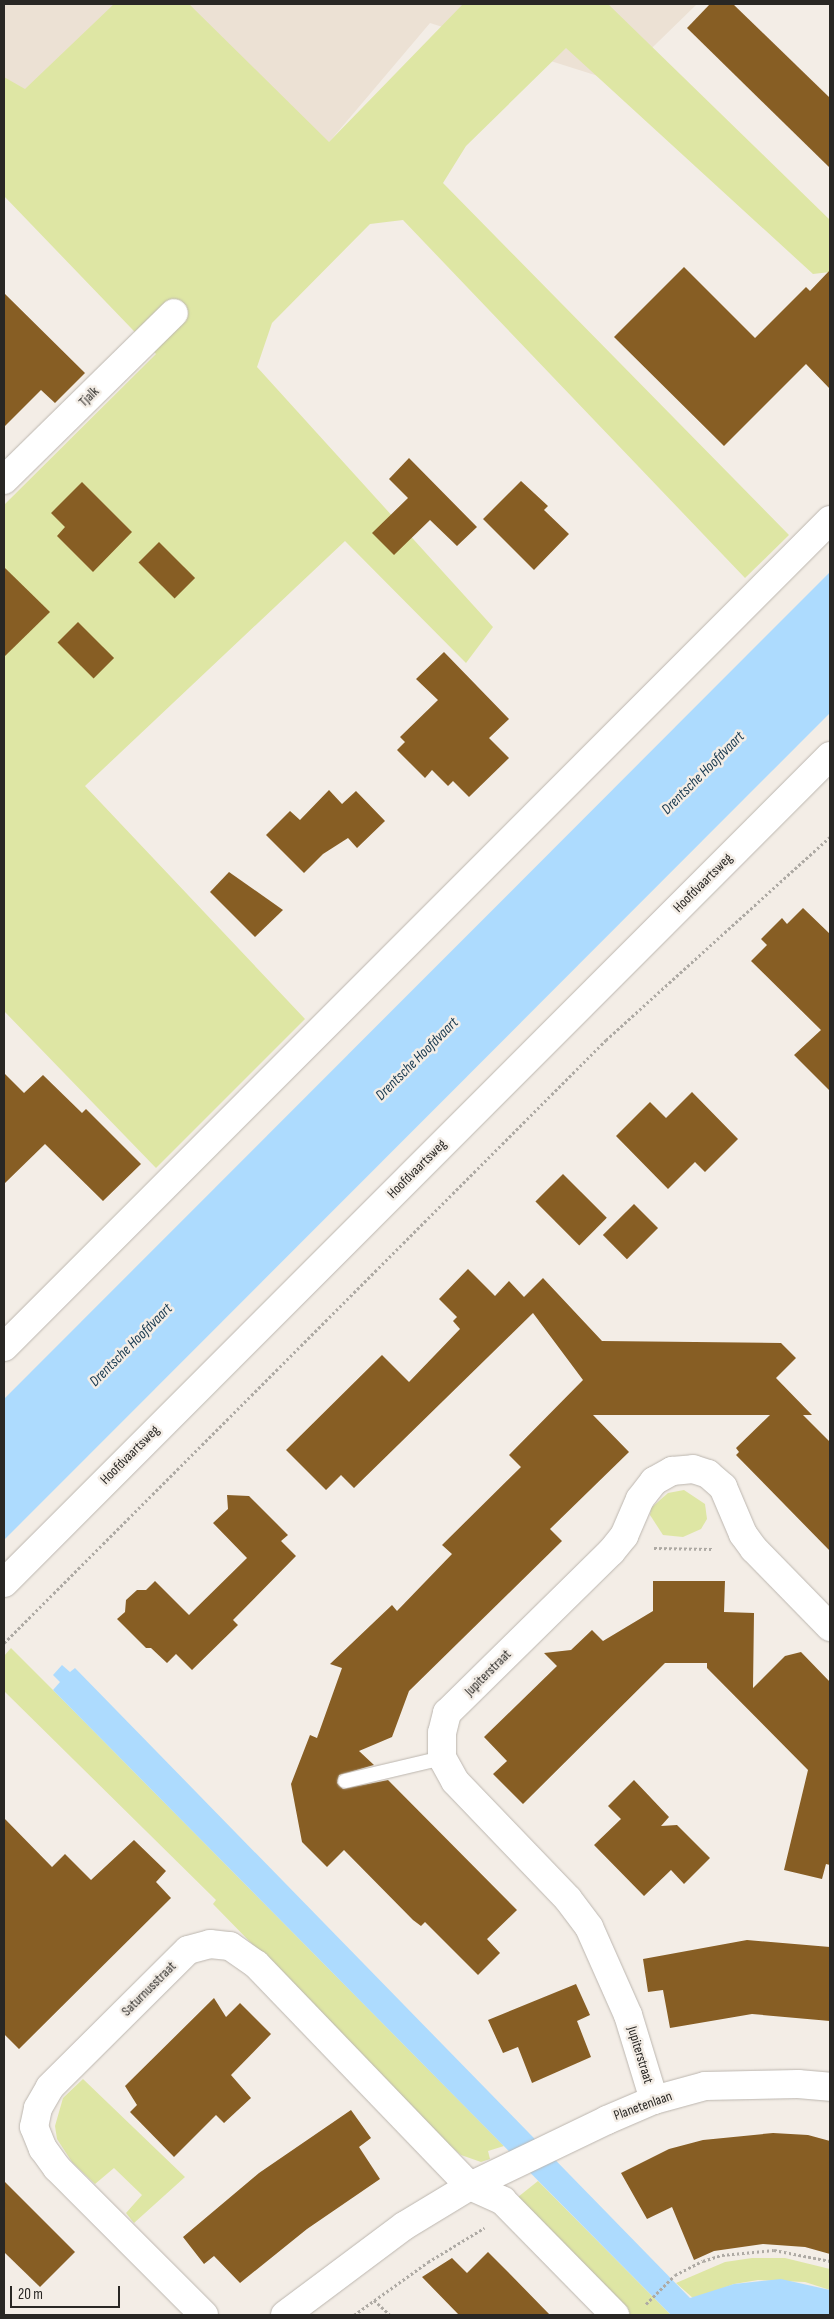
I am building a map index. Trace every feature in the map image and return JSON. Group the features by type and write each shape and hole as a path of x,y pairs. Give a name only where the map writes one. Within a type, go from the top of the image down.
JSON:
{"street":[{"name":"Tjalk","path":"4,480 174,313"},
{"path":"4,1346 830,520"},
{"name":"Hoofdvaartsweg","path":"4,1583 830,756"},
{"name":"Jupiterstraat","path":"654,2100 628,2015 589,1927 568,1899 455,1781 442,1758 442,1733 447,1714 611,1552 624,1536 640,1499 654,1481 672,1471 693,1469 708,1474 723,1487 743,1534 754,1550 830,1627"},
{"name":"Saturnusstraat","path":"204,2315 57,2168 43,2149 34,2127 38,2108 50,2087 188,1950 210,1944 230,1946 256,1964 470,2186"},
{"name":"Planetenlaan","path":"285,2315 404,2226 470,2186 564,2139 654,2100 705,2086 798,2084 830,2087"},
{"path":"470,2186 503,2201 615,2315"}],"lane":[{"path":"345,1781 442,1758"}],"path":[{"path":"4,1643 606,1040 830,836"},
{"path":"611,1552 652,1548 754,1550"},
{"path":"354,2315 428,2262 512,2210"},
{"path":"646,2304 675,2275 703,2260 739,2252 774,2250 830,2261"},
{"path":"374,2300 390,2315"}],"shaded area":[{"path":"4,4 697,4 617,82 430,23 169,331 4,160"}],"green space":[{"path":"114,4 189,4 329,142 463,4 608,4 830,220 830,272 813,274 566,48 466,146 443,183 789,535 745,578 403,220 370,224 272,323 257,367 493,627 466,663 345,541 85,786 305,1019 156,1168 4,1011 4,505 156,354 4,196 4,77 25,89"},
{"path":"684,1490 705,1504 707,1519 701,1529 683,1537 663,1535 650,1515 651,1508 668,1493"},
{"path":"11,1648 504,2146 488,2151 490,2159 481,2162 461,2155 446,2142 213,1904 216,1900 4,1691 4,1656"},
{"path":"83,2079 185,2177 134,2223 126,2213 142,2195 114,2168 95,2184 72,2162 57,2139 55,2126 63,2098"},
{"path":"538,2181 671,2315 630,2315 523,2205 518,2197"},
{"path":"752,2258 785,2258 830,2269 830,2290 805,2282 758,2280 734,2284 694,2299 676,2283 725,2262"}],"water":[{"name":"Drentsche Hoofdvaart","path":"830,572 830,713 4,1540 4,1399"},
{"path":"62,1665 70,1672 75,1668 690,2298 734,2284 781,2279 830,2290 830,2315 671,2315 53,1690 60,1682 53,1675"}],"building":[{"path":"710,4 733,4 830,98 830,168 687,28"},
{"path":"684,267 755,338 806,287 810,291 830,270 830,389 806,364 724,446 614,337"},
{"path":"4,293 85,373 55,403 41,390 4,427"},
{"path":"409,458 477,527 457,546 430,520 394,555 372,533 408,498 389,479"},
{"path":"521,481 548,506 544,510 569,534 534,570 483,519"},
{"path":"82,482 132,532 93,572 57,536 65,527 51,513"},
{"path":"159,542 195,578 175,599 138,563"},
{"path":"4,567 50,612 4,657"},
{"path":"78,622 114,658 94,679 57,643"},
{"path":"444,652 509,719 489,738 509,758 469,797 453,781 448,786 432,770 425,778 397,750 405,742 400,737 438,700 416,679"},
{"path":"329,790 342,804 356,791 385,821 357,848 348,838 323,854 304,873 266,835 290,811 300,820"},
{"path":"229,872 283,910 255,937 210,892"},
{"path":"803,908 830,934 830,1091 794,1055 821,1030 751,961 767,945 761,939 782,918 787,924"},
{"path":"4,1073 24,1093 43,1075 82,1113 86,1109 141,1164 103,1201 45,1144 4,1184"},
{"path":"692,1092 738,1139 705,1172 695,1162 668,1189 616,1136 650,1102 666,1118"},
{"path":"563,1174 607,1218 579,1245 535,1202"},
{"path":"634,1204 658,1228 627,1259 603,1235"},
{"path":"468,1269 495,1296 509,1281 524,1297 543,1278 602,1341 781,1343 796,1358 776,1378 812,1415 803,1415 830,1442 830,1551 736,1455 739,1452 736,1448 770,1415 593,1415 629,1452 550,1529 562,1541 409,1691 392,1737 359,1751 374,1765 339,1775 337,1783 343,1789 388,1780 517,1910 487,1939 500,1953 478,1975 425,1922 421,1926 413,1920 344,1850 327,1867 302,1842 291,1784 310,1735 317,1738 342,1668 330,1664 392,1605 397,1611 452,1554 442,1545 521,1467 509,1455 583,1380 533,1313 354,1488 341,1475 326,1490 286,1450 382,1355 409,1382 460,1329 453,1321 457,1317 439,1299"},
{"path":"227,1495 249,1496 288,1535 281,1541 296,1556 233,1620 238,1625 192,1670 176,1654 167,1663 151,1648 146,1648 117,1619 125,1612 126,1600 137,1590 146,1590 155,1581 189,1615 247,1558 213,1523 228,1509"},
{"path":"653,1581 725,1581 724,1612 754,1613 753,1688 785,1656 801,1652 830,1682 830,1865 826,1864 822,1879 784,1870 808,1770 707,1668 707,1663 665,1663 523,1804 493,1774 507,1761 484,1737 557,1666 544,1653 571,1650 592,1630 603,1641 653,1611"},
{"path":"634,1780 669,1817 661,1826 677,1825 710,1858 684,1884 671,1870 644,1896 594,1845 621,1819 608,1806"},
{"path":"4,1818 52,1867 65,1854 91,1880 134,1840 166,1871 156,1882 171,1898 19,2049 4,2034"},
{"path":"747,1940 830,1947 830,2021 752,2014 670,2028 663,1990 648,1992 643,1959"},
{"path":"576,1984 590,2015 577,2021 591,2057 532,2083 518,2047 503,2053 488,2020"},
{"path":"214,1998 226,2017 240,2003 271,2034 231,2075 251,2098 224,2123 216,2115 174,2157 130,2112 137,2105 125,2086"},
{"path":"351,2110 371,2138 359,2147 380,2179 307,2229 240,2283 214,2256 204,2264 183,2237 259,2173"},
{"path":"773,2133 808,2135 830,2141 830,2254 805,2247 763,2244 714,2251 694,2260 672,2207 647,2219 621,2173 669,2149 703,2140"},
{"path":"4,2181 75,2252 40,2287 4,2252"},
{"path":"488,2252 550,2315 459,2315 422,2277 452,2258 467,2273"}]}
